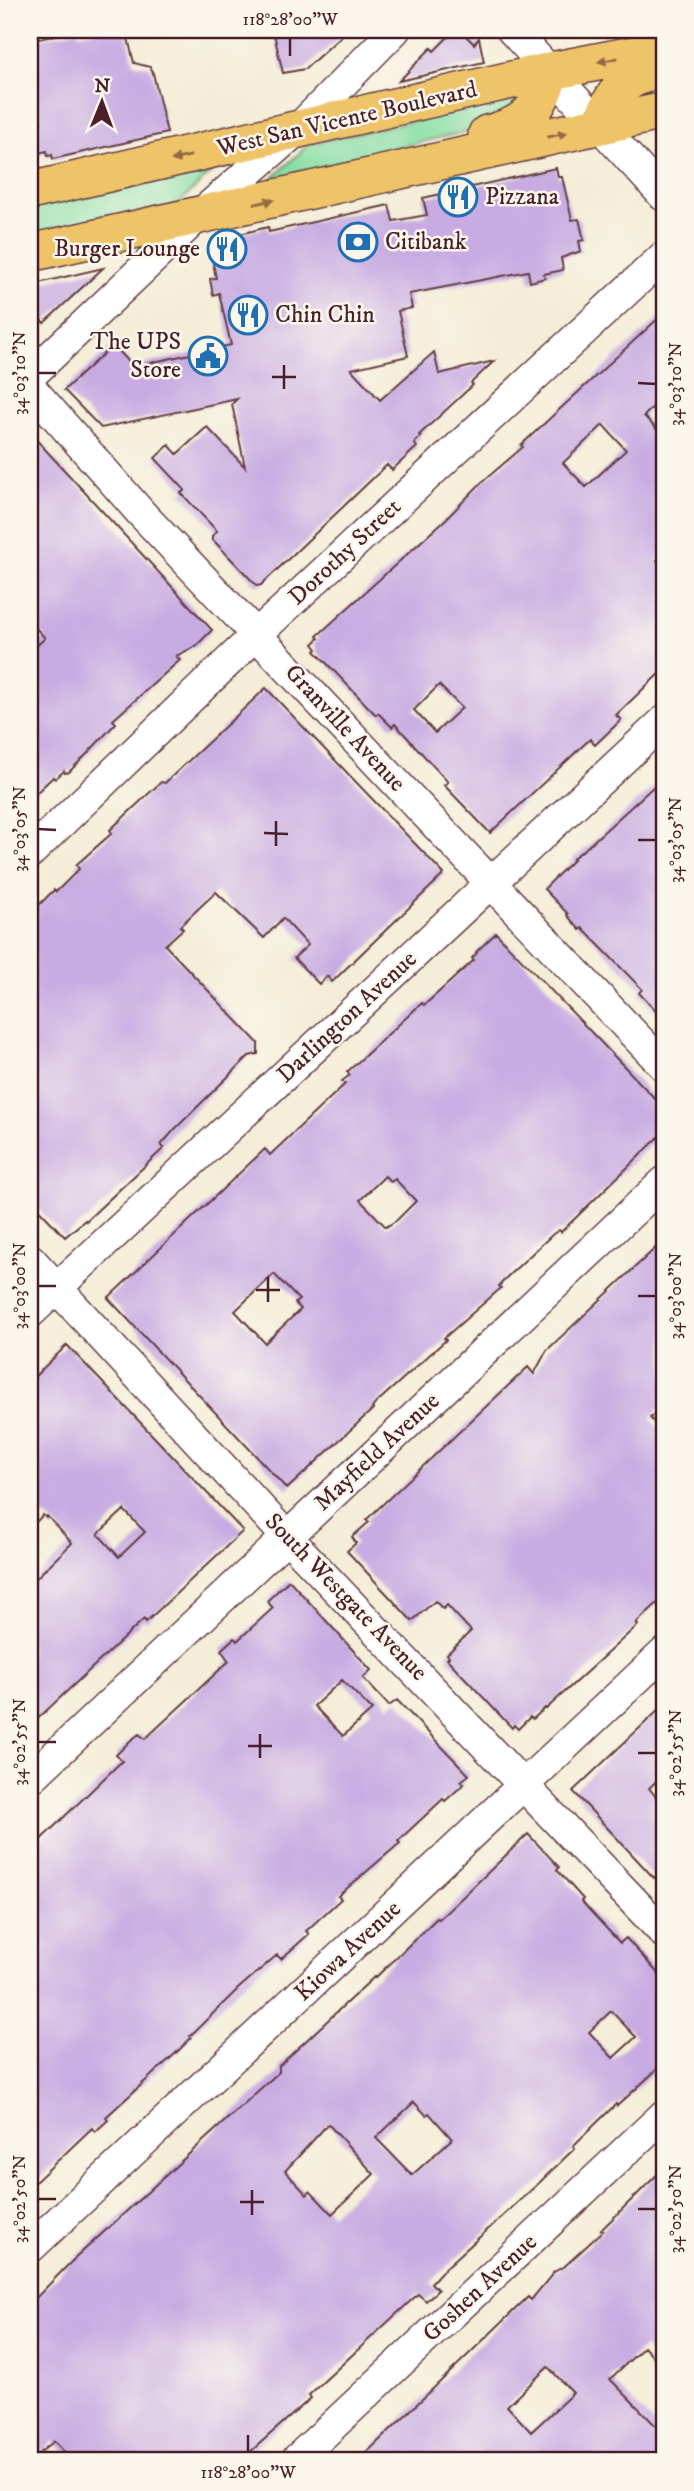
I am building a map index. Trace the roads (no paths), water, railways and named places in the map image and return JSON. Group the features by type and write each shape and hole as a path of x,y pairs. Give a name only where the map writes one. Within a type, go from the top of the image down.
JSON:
{"main road":[{"name":"West San Vicente Boulevard","path":"30,191 551,71 664,49"},
{"path":"600,125 611,100 628,81 639,74 664,69"},
{"path":"317,190 414,150 519,124 531,115 540,102 551,71"},
{"path":"30,253 664,111"}],"street":[{"path":"30,376 197,217 296,131 395,30"},
{"path":"512,30 664,196"},
{"name":"Dorothy Street","path":"30,853 257,634 664,256"},
{"name":"Granville Avenue","path":"30,387 141,513 664,1066"},
{"name":"Darlington Avenue","path":"30,1313 664,721"},
{"name":"Mayfield Avenue","path":"30,1779 664,1182"},
{"name":"South Westgate Avenue","path":"30,1259 287,1536 664,1933"},
{"name":"Kiowa Avenue","path":"30,2248 664,1653"},
{"name":"Goshen Avenue","path":"295,2461 664,2115"}],"place":[{"name":"Pizzana","path":"458,197"},
{"name":"Citibank","path":"358,242"},
{"name":"Burger Lounge","path":"227,249"},
{"name":"Chin Chin","path":"248,315"},
{"name":"The UPS Store","path":"208,356"}]}
